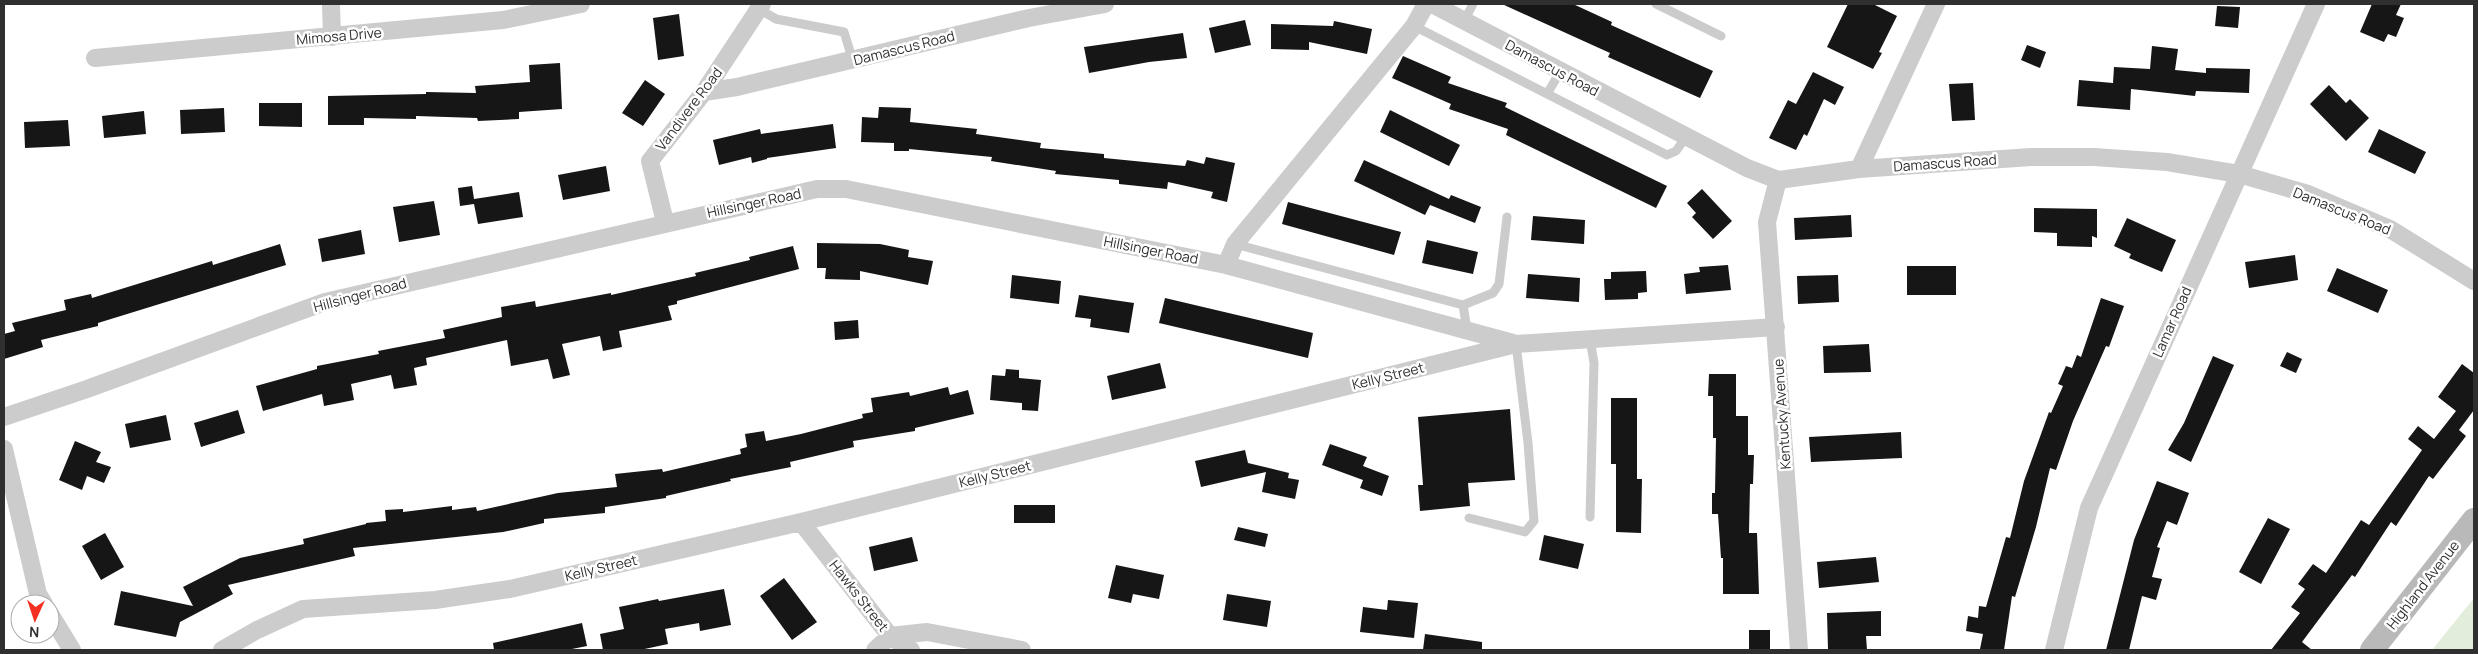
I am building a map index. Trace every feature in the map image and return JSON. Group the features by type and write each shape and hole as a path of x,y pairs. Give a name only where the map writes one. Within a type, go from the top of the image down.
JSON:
{"main road":[{"name":"Highland Avenue","path":"2372,650 2474,520"}],"street":[{"path":"331,4 332,37"},
{"name":"Mimosa Drive","path":"95,58 503,20 581,4"},
{"name":"Damascus Road","path":"704,92 737,87 853,61 1029,18 1105,4"},
{"path":"1226,264 1235,244 1414,26 1426,4"},
{"name":"Damascus Road","path":"1432,4 1686,137 1747,168 1778,180 1859,169 2031,158 2094,157 2167,162 2239,174 2308,194 2390,229 2474,281"},
{"path":"1859,169 1936,4"},
{"name":"Lamar Road","path":"2054,650 2089,508 2316,4"},
{"name":"Vandivere Road","path":"665,222 650,161 704,92 761,6"},
{"name":"Kentucky Avenue","path":"1778,180 1767,222 1799,650"},
{"name":"Hillsinger Road","path":"4,417 87,389 325,302 665,222 817,189 846,189 1226,264 1516,344"},
{"name":"Kelly Street","path":"222,650 257,630 302,609 435,600 510,589 801,522 1516,344 1776,327"},
{"path":"4,449 38,594"},
{"name":"Hawks Street","path":"801,522 890,636 928,632 1015,650"},
{"path":"60,630 72,650"},
{"path":"875,650 890,636 911,650"}],"lane":[{"path":"1464,21 1473,4"},
{"path":"1656,4 1721,36"},
{"path":"761,6 776,19 844,32 853,61"},
{"path":"1414,26 1667,155 1676,151 1686,137"},
{"path":"1547,94 1560,72"},
{"path":"1235,244 1463,304 1493,293 1499,284 1506,217"},
{"path":"1463,304 1467,330"},
{"path":"1590,339 1594,363 1590,517"},
{"path":"1469,518 1525,532 1534,521 1528,443 1516,344"}],"green space":[{"path":"2474,598 2474,650 2432,650"}],"building":[{"path":"1502,4 1573,4 1612,22 1611,25 1713,71 1700,98 1608,57 1610,53"},
{"path":"1848,4 1873,4 1897,16 1879,52 1882,53 1873,69 1827,47"},
{"path":"2372,4 2401,4 2396,15 2404,18 2396,37 2388,34 2384,42 2360,32"},
{"path":"2217,6 2240,7 2238,28 2215,26"},
{"path":"679,14 684,56 658,60 653,18"},
{"path":"1245,20 1251,45 1215,53 1209,28"},
{"path":"1334,21 1372,29 1367,54 1309,42 1309,50 1271,49 1271,24 1333,26"},
{"path":"1183,33 1187,58 1149,62 1089,73 1084,47"},
{"path":"2027,45 2046,52 2040,68 2021,60"},
{"path":"2152,46 2178,49 2175,70 2206,73 2206,68 2250,69 2249,93 2196,91 2195,96 2131,89 2130,110 2077,106 2079,80 2113,83 2114,67 2150,69"},
{"path":"1403,56 1451,77 1448,83 1507,103 1505,107 1667,186 1656,208 1506,135 1508,129 1449,109 1451,104 1392,78"},
{"path":"560,63 562,109 519,112 519,119 478,121 477,118 416,116 416,119 364,118 364,125 328,125 328,96 426,94 426,92 476,93 475,86 530,82 529,65"},
{"path":"1813,72 1844,87 1835,105 1824,99 1807,136 1804,134 1796,150 1769,138 1788,100 1796,104"},
{"path":"645,80 665,94 643,126 622,113"},
{"path":"1973,83 1975,120 1952,121 1949,84"},
{"path":"2329,85 2346,103 2350,99 2369,118 2346,141 2310,104"},
{"path":"259,103 302,103 302,127 259,126"},
{"path":"879,107 911,108 910,122 977,129 976,134 1041,143 1040,148 1104,154 1104,158 1185,166 1187,160 1204,164 1206,157 1235,163 1227,202 1211,198 1213,192 1168,182 1167,189 1119,184 1119,180 1055,174 1056,171 991,161 992,157 909,149 909,151 894,151 894,143 861,142 862,117 878,118"},
{"path":"224,108 225,132 181,134 180,110"},
{"path":"1390,110 1460,145 1449,166 1380,132"},
{"path":"144,111 146,134 104,138 102,116"},
{"path":"68,120 70,146 25,148 24,122"},
{"path":"833,124 836,148 767,158 752,163 751,157 719,165 713,140 760,129 761,134"},
{"path":"2379,129 2426,152 2415,174 2368,152"},
{"path":"1364,160 1449,199 1451,195 1481,207 1475,223 1430,205 1425,215 1354,181"},
{"path":"606,166 610,191 563,200 558,175"},
{"path":"472,186 474,199 519,192 523,217 478,224 474,204 460,206 458,188"},
{"path":"1702,189 1732,221 1713,239 1692,217 1696,213 1687,203"},
{"path":"434,201 440,235 399,242 393,207"},
{"path":"1288,202 1401,232 1394,255 1282,224"},
{"path":"2034,208 2097,209 2097,238 2092,236 2092,247 2057,246 2057,233 2034,232"},
{"path":"1851,215 1852,237 1795,240 1794,218"},
{"path":"1533,216 1585,220 1584,244 1531,240"},
{"path":"2127,218 2176,240 2162,272 2129,258 2131,254 2114,246"},
{"path":"361,230 365,254 322,262 318,239"},
{"path":"1427,240 1478,252 1473,274 1422,263"},
{"path":"817,243 880,244 909,250 908,257 933,261 928,285 860,271 860,280 825,279 826,268 817,268"},
{"path":"280,244 286,265 98,323 98,326 41,340 43,347 4,359 4,334 15,331 12,323 66,310 64,300 91,294 92,298 212,261 213,265"},
{"path":"793,246 799,269 677,301 677,304 668,306 672,320 619,331 622,347 603,351 600,336 562,344 570,375 553,379 548,359 511,366 507,340 426,358 427,365 414,368 417,385 394,389 391,375 351,384 354,400 324,406 322,394 263,411 256,386 317,369 317,366 379,354 378,351 445,338 443,330 502,317 501,307 535,301 536,307 611,293 611,295 696,276 695,273 750,260 749,257"},
{"path":"2295,255 2298,280 2249,288 2245,262"},
{"path":"1728,265 1731,290 1686,294 1684,274 1700,272 1699,267"},
{"path":"1907,266 1956,266 1956,295 1907,295"},
{"path":"2337,268 2388,290 2378,313 2327,291"},
{"path":"1646,271 1647,292 1638,293 1638,299 1605,300 1604,279 1611,279 1611,272"},
{"path":"1528,274 1580,278 1579,302 1526,298"},
{"path":"1012,275 1061,281 1059,304 1010,298"},
{"path":"1838,275 1839,302 1798,304 1797,276"},
{"path":"1079,295 1134,303 1129,333 1090,327 1091,319 1075,317"},
{"path":"1165,298 1313,333 1308,358 1159,323"},
{"path":"2101,298 2124,306 2109,347 2106,346 2073,421 2056,470 2050,468 2036,527 2015,597 2012,596 2004,650 1980,649 1983,634 1966,631 1968,616 1978,618 1979,606 1986,607 2006,537 2010,538 2024,481 2049,412 2051,413 2063,386 2058,384 2066,366 2072,368 2077,355 2081,357"},
{"path":"858,320 859,338 835,340 834,322"},
{"path":"1869,344 1871,372 1824,373 1823,346"},
{"path":"2287,352 2302,359 2296,373 2280,366"},
{"path":"2213,356 2234,365 2191,462 2168,450 2184,423"},
{"path":"1160,363 1166,388 1112,400 1107,376"},
{"path":"2462,364 2474,373 2474,410 2459,430 2466,436 2433,479 2429,476 2396,526 2391,522 2355,577 2352,575 2302,642 2312,650 2271,650 2300,613 2291,607 2305,589 2298,584 2313,564 2326,573 2361,520 2369,525 2422,450 2408,439 2418,426 2434,439 2456,411 2438,397"},
{"path":"1006,369 1019,370 1019,378 1041,380 1038,411 1022,410 1022,403 990,400 992,375 1005,376"},
{"path":"1709,374 1736,374 1736,416 1748,416 1748,455 1754,455 1753,484 1750,484 1749,533 1757,533 1759,594 1723,594 1723,558 1721,558 1718,514 1712,514 1712,493 1715,493 1716,438 1713,438 1713,396 1708,396"},
{"path":"948,387 950,395 968,390 974,414 915,428 915,431 853,441 854,447 790,462 791,467 730,479 731,481 666,496 666,498 605,507 605,513 544,519 544,523 503,532 353,548 355,556 228,585 233,594 180,622 176,637 114,625 121,591 193,606 183,587 240,558 304,544 303,539 366,523 386,521 385,510 403,509 403,512 452,506 452,510 476,507 477,511 558,493 617,487 615,474 662,469 663,472 741,454 740,449 747,447 745,434 764,431 766,441 801,434 863,418 862,414 873,412 871,398 909,392 910,396"},
{"path":"1611,398 1637,398 1637,479 1642,479 1641,533 1616,532 1616,464 1611,464"},
{"path":"1510,409 1515,480 1468,483 1470,506 1420,511 1418,485 1423,485 1418,417"},
{"path":"238,410 245,433 201,447 194,423"},
{"path":"166,415 171,440 130,448 125,424"},
{"path":"1901,432 1902,458 1811,462 1809,437"},
{"path":"75,441 101,452 96,462 111,467 104,483 87,476 82,490 59,480"},
{"path":"1330,444 1367,457 1363,466 1389,476 1382,496 1360,488 1363,480 1322,465"},
{"path":"1245,450 1248,463 1289,473 1288,478 1299,480 1295,499 1262,492 1266,472 1201,487 1195,461"},
{"path":"2157,481 2189,493 2177,525 2167,521 2157,547 2160,548 2152,577 2162,579 2156,600 2142,596 2129,650 2106,650 2134,540"},
{"path":"1014,505 1055,505 1055,523 1014,523"},
{"path":"2268,518 2290,529 2261,584 2239,572"},
{"path":"1238,527 1268,534 1265,547 1234,540"},
{"path":"105,533 124,567 101,580 82,546"},
{"path":"1544,535 1584,544 1578,569 1539,560"},
{"path":"912,537 918,561 874,571 869,547"},
{"path":"1876,557 1879,582 1819,588 1817,562"},
{"path":"1116,565 1164,575 1159,599 1133,594 1131,603 1108,598"},
{"path":"784,578 817,622 792,640 760,596"},
{"path":"724,589 731,625 700,631 699,623 665,629 668,644 640,650 603,650 600,634 624,629 619,607"},
{"path":"1227,594 1271,601 1267,627 1223,620"},
{"path":"1388,600 1418,603 1414,638 1360,632 1363,607 1387,610"},
{"path":"1881,611 1881,636 1866,636 1867,650 1828,650 1827,613"},
{"path":"582,623 587,646 567,650 494,650 493,643"},
{"path":"1749,630 1770,630 1770,650 1749,650"},
{"path":"1425,634 1482,642 1482,650 1423,650"}]}
